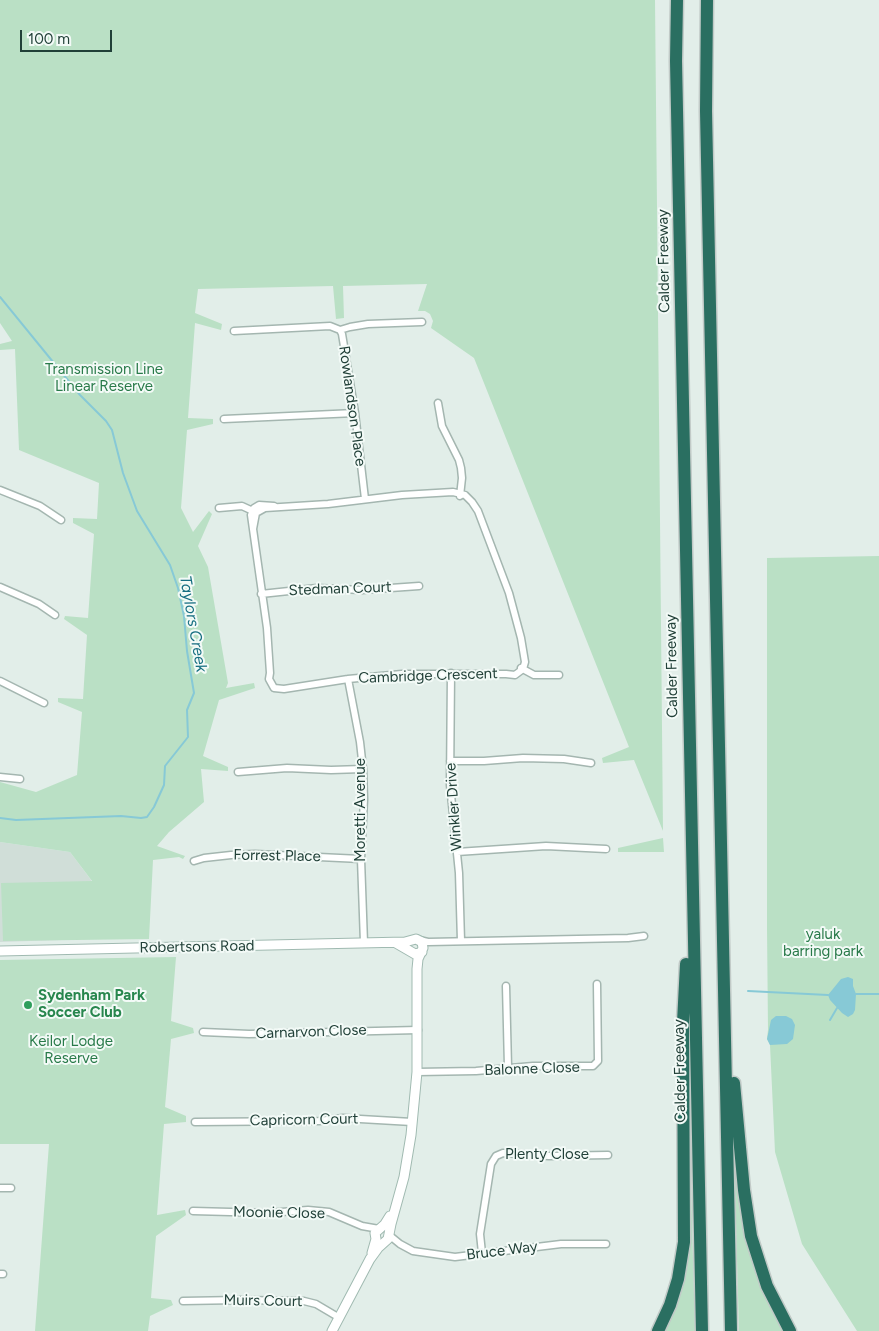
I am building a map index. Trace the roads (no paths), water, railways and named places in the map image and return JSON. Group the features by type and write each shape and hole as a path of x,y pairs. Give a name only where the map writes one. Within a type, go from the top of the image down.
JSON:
{"highway":[{"name":"Calder Freeway","path":"677,0 676,61 702,1331"},
{"path":"707,0 706,119 731,1331"},
{"path":"658,1331 670,1305 678,1279 684,1242 683,1030 690,777"},
{"path":"724,981 749,1228 755,1254 765,1281 790,1331"}],"street":[{"path":"340,330 368,324 422,322"},
{"name":"Rowlandson Place","path":"234,331 330,326 340,330 355,413 365,499"},
{"path":"438,404 442,426 461,468 460,495"},
{"path":"224,419 355,413"},
{"path":"0,490 40,506 61,520"},
{"path":"219,508 238,505 254,511 274,506 313,505 402,495 460,495 471,504 482,522 513,605 523,653 522,668 534,675 560,675"},
{"name":"Cambridge Crescent","path":"254,511 254,529 261,594 267,628 270,673 276,686 291,687 402,674 506,674 522,668"},
{"name":"Stedman Court","path":"261,594 317,588 362,590 419,586"},
{"path":"0,587 39,604 55,616"},
{"name":"Winkler Drive","path":"451,673 450,785 457,852 461,941"},
{"name":"Moretti Avenue","path":"348,679 363,769 361,859 364,943"},
{"path":"0,681 44,703"},
{"path":"450,762 523,758 564,759 592,763"},
{"path":"238,772 287,768 363,769"},
{"path":"0,777 20,779"},
{"path":"457,852 546,846 606,849"},
{"name":"Forrest Place","path":"194,861 222,856 255,854 361,859"},
{"path":"417,951 409,944 415,940 428,942 628,938 644,936"},
{"path":"332,1331 382,1236 394,1209 408,1162 417,1072 417,951 423,944 415,940"},
{"name":"Robertsons Road","path":"0,951 364,943 415,940"},
{"path":"417,951 441,941"},
{"name":"Robertsons Road","path":"393,942 417,951"},
{"name":"Balonne Close","path":"417,1072 508,1067 590,1067 595,1065 598,1061 597,984"},
{"path":"506,986 508,1067"},
{"name":"Carnarvon Close","path":"203,1032 249,1034 418,1030"},
{"name":"Capricorn Court","path":"196,1122 320,1121 343,1118 412,1122"},
{"name":"Plenty Close","path":"482,1253 480,1234 491,1164 496,1156 503,1153 549,1156 608,1155"},
{"path":"0,1188 11,1188"},
{"name":"Moonie Close","path":"193,1211 268,1213 308,1210 329,1212 382,1236"},
{"name":"Bruce Way","path":"382,1236 421,1253 455,1257 561,1244 606,1244"},
{"name":"Muirs Court","path":"183,1301 304,1301 316,1304 338,1317"}],"water":[{"path":"848,977 853,979 856,994 855,1010 848,1017 830,1000 828,995 841,979"},
{"path":"776,1016 786,1016 792,1019 795,1025 793,1039 787,1044 770,1045 767,1039 771,1020"}],"waterway":[{"name":"Taylors Creek","path":"0,297 80,395 106,421 112,430 123,473 137,511 170,565 178,588 184,616 187,651 194,693 187,710 188,737 165,766 164,785 147,817 121,816 16,820 0,818"},
{"path":"748,991 828,995"},
{"path":"856,994 879,994"},
{"path":"830,1020 837,1008"}],"place":[{"name":"Sydenham Park Soccer Club","path":"28,1005"}],"park label":[{"name":"Transmission Line Linear Reserve","path":"104,378"},
{"name":"yaluk barring park","path":"823,944"},
{"name":"Keilor Lodge Reserve","path":"71,1050"}]}
